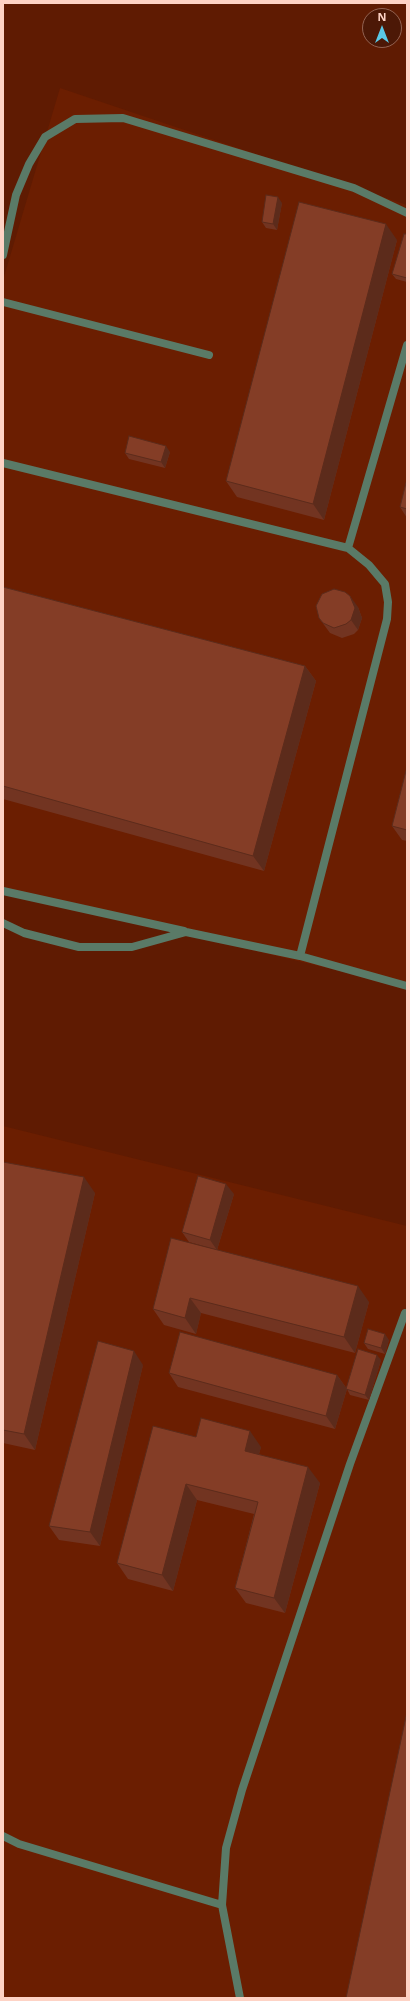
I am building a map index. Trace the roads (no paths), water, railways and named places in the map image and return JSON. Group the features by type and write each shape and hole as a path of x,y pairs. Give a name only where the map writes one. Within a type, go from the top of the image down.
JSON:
{"lane":[{"path":"3,254 16,195 29,164 45,137 75,119 123,118 354,188 407,213"},
{"path":"3,302 209,356"},
{"path":"348,548 405,359 407,345"},
{"path":"3,464 348,548 369,565 385,584 388,602 387,619 300,956"},
{"path":"3,891 300,956 407,986"},
{"path":"3,923 24,933 79,947 132,947 186,932"},
{"path":"240,1998 222,1905 226,1848 242,1790 350,1464 405,1313"},
{"path":"3,1836 19,1844 222,1905"}]}
